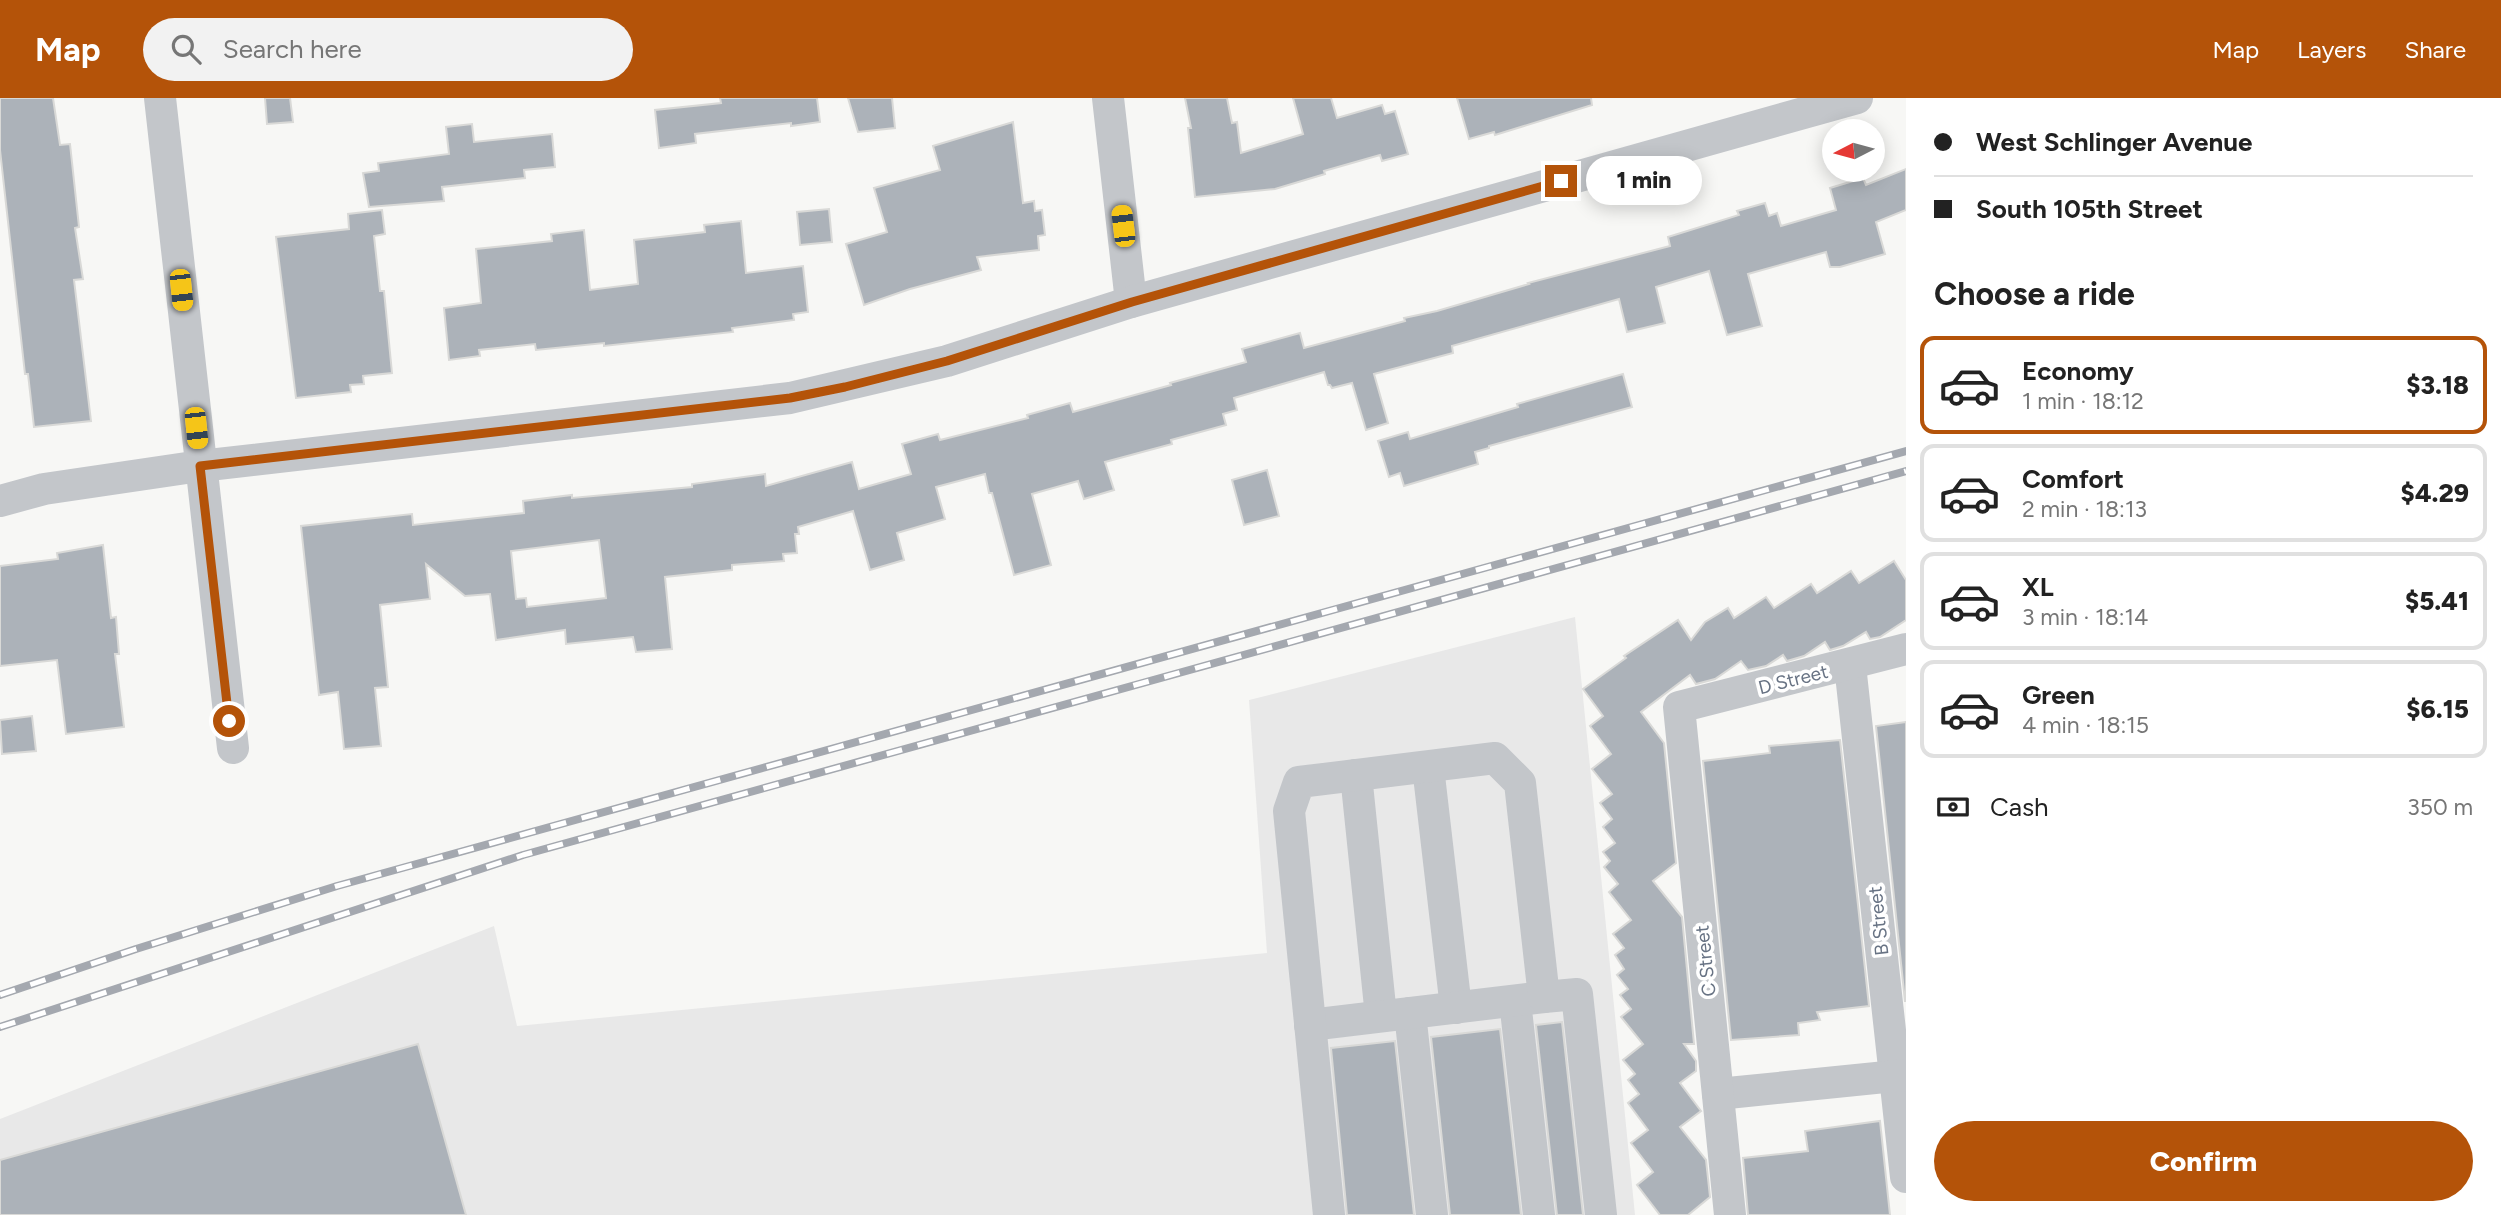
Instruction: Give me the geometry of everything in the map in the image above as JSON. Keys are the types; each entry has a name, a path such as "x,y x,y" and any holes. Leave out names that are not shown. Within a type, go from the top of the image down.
{"street":[{"path":"160,98 233,748"},
{"path":"1108,98 1132,302"},
{"path":"0,501 44,489 200,466 790,398 845,387 947,361 1132,302 1857,98"},
{"name":"D Street","path":"1679,707 1906,649"},
{"name":"B Street","path":"1850,665 1901,1076 1906,1177"},
{"name":"C Street","path":"1679,707 1730,1215"},
{"path":"1329,1215 1289,811 1299,782 1495,758 1520,783 1539,1215"},
{"path":"1429,767 1456,1008"},
{"path":"1356,775 1432,1215"},
{"path":"1310,1025 1577,994 1601,1215"},
{"path":"1718,1094 1901,1076"}],"shaded area":[{"path":"1575,617 1635,1215 0,1215 0,1119 494,926 517,1026 1267,953 1249,700"}],"building":[{"path":"0,98 53,98 60,145 70,144 79,227 75,228 83,279 74,280 91,421 34,427 28,374 25,374 0,150"},
{"path":"265,98 290,98 293,122 267,124"},
{"path":"720,98 817,98 820,122 695,134 696,143 659,148 655,110 721,103"},
{"path":"848,98 892,98 895,128 858,132"},
{"path":"1185,98 1227,98 1232,123 1237,122 1241,153 1303,134 1293,98 1331,98 1337,118 1382,105 1385,114 1395,111 1408,154 1382,161 1380,155 1275,189 1195,197 1188,128 1191,128"},
{"path":"1457,98 1591,98 1592,105 1495,135 1494,132 1469,139"},
{"path":"1013,122 1023,203 1034,201 1035,211 1042,210 1045,235 1038,236 1039,250 977,257 981,270 910,289 864,305 846,244 887,232 874,188 940,170 933,146"},
{"path":"472,124 474,142 552,134 555,167 524,170 525,178 442,187 444,201 369,207 363,173 379,171 378,163 449,154 446,127"},
{"path":"1906,169 1906,210 1876,222 1885,254 1840,267 1830,267 1826,252 1748,274 1762,326 1727,335 1709,271 1656,287 1665,323 1627,332 1619,299 1452,346 1453,353 1374,374 1388,423 1366,430 1352,383 1332,388 1328,385 1324,372 1234,398 1237,410 1223,414 1226,425 1171,440 1172,444 1105,462 1114,490 1084,499 1078,481 1032,494 1051,565 1014,575 985,474 936,487 945,519 897,533 904,560 870,570 853,511 798,527 799,534 795,534 797,553 783,554 784,561 732,565 732,570 665,577 672,649 636,652 633,637 566,644 565,630 496,640 490,594 465,596 426,564 430,599 380,605 388,687 375,688 381,746 344,749 338,692 319,695 301,526 412,514 413,525 524,513 523,501 692,487 692,484 765,474 766,486 852,462 859,489 911,474 902,444 938,434 940,440 1028,418 1027,415 1070,403 1073,412 1171,385 1170,383 1246,362 1242,349 1300,333 1304,348 1405,321 1404,318 1670,246 1668,237 1739,215 1737,211 1765,203 1769,216 1777,213 1781,226 1836,210 1830,188 1850,182 1865,182 1866,185 1885,182 1885,177","holes":["599,540 606,598 527,607 526,598 516,599 511,551"]},
{"path":"829,209 832,242 800,245 797,212"},
{"path":"382,210 385,234 374,236 380,291 384,291 392,373 363,376 364,384 350,385 351,392 296,398 276,237 349,229 348,214"},
{"path":"741,221 746,273 803,266 808,312 793,314 794,320 732,328 733,332 604,346 604,343 536,350 535,344 479,350 480,356 449,360 444,308 481,303 476,249 552,241 551,234 584,230 590,290 638,284 634,240 705,232 704,225"},
{"path":"1623,374 1632,407 1489,446 1475,452 1478,464 1404,486 1400,473 1389,477 1378,441 1408,432 1410,439 1518,407 1517,404"},
{"path":"1267,470 1279,516 1244,525 1232,480"},
{"path":"103,545 111,618 116,617 119,654 115,654 124,727 66,734 57,660 0,666 0,566 58,559 57,553"},
{"path":"1894,561 1906,580 1906,620 1880,637 1870,639 1866,632 1843,646 1830,650 1825,642 1804,656 1787,661 1783,655 1766,666 1748,670 1741,661 1715,679 1696,684 1690,675 1641,712 1664,743 1676,863 1653,881 1682,917 1694,1044 1684,1044 1696,1061 1696,1071 1680,1083 1701,1111 1680,1127 1706,1160 1710,1197 1688,1215 1660,1215 1637,1185 1653,1172 1631,1143 1648,1130 1628,1103 1639,1094 1628,1080 1635,1074 1623,1060 1643,1044 1621,1017 1631,1009 1620,995 1628,989 1617,975 1624,969 1615,955 1624,948 1613,934 1631,920 1609,892 1618,884 1604,867 1610,861 1603,852 1615,843 1603,827 1612,819 1600,803 1612,794 1592,769 1611,754 1590,726 1603,716 1583,689 1626,658 1624,656 1678,620 1691,640 1705,622 1728,608 1734,618 1766,597 1774,608 1811,584 1817,593 1851,571 1859,583"},
{"path":"32,716 36,751 2,754 0,720"},
{"path":"1906,722 1906,1001 1905,1001 1876,726"},
{"path":"1840,740 1869,1006 1817,1012 1820,1020 1798,1023 1799,1035 1731,1040 1703,761 1770,753 1769,746"},
{"path":"1562,1022 1583,1215 1557,1215 1536,1025"},
{"path":"1500,1029 1521,1215 1450,1215 1431,1037"},
{"path":"1395,1041 1414,1215 1347,1215 1331,1048"},
{"path":"418,1044 466,1215 0,1215 0,1160"},
{"path":"1880,1121 1890,1215 1748,1215 1743,1158 1808,1151 1805,1131"}],"railway":[{"path":"0,995 337,886 1906,451"},
{"path":"0,1027 523,855 1906,471"}],"route":[{"path":"229,721 200,466 790,398 845,387 947,361 1132,302 1561,181"}]}
